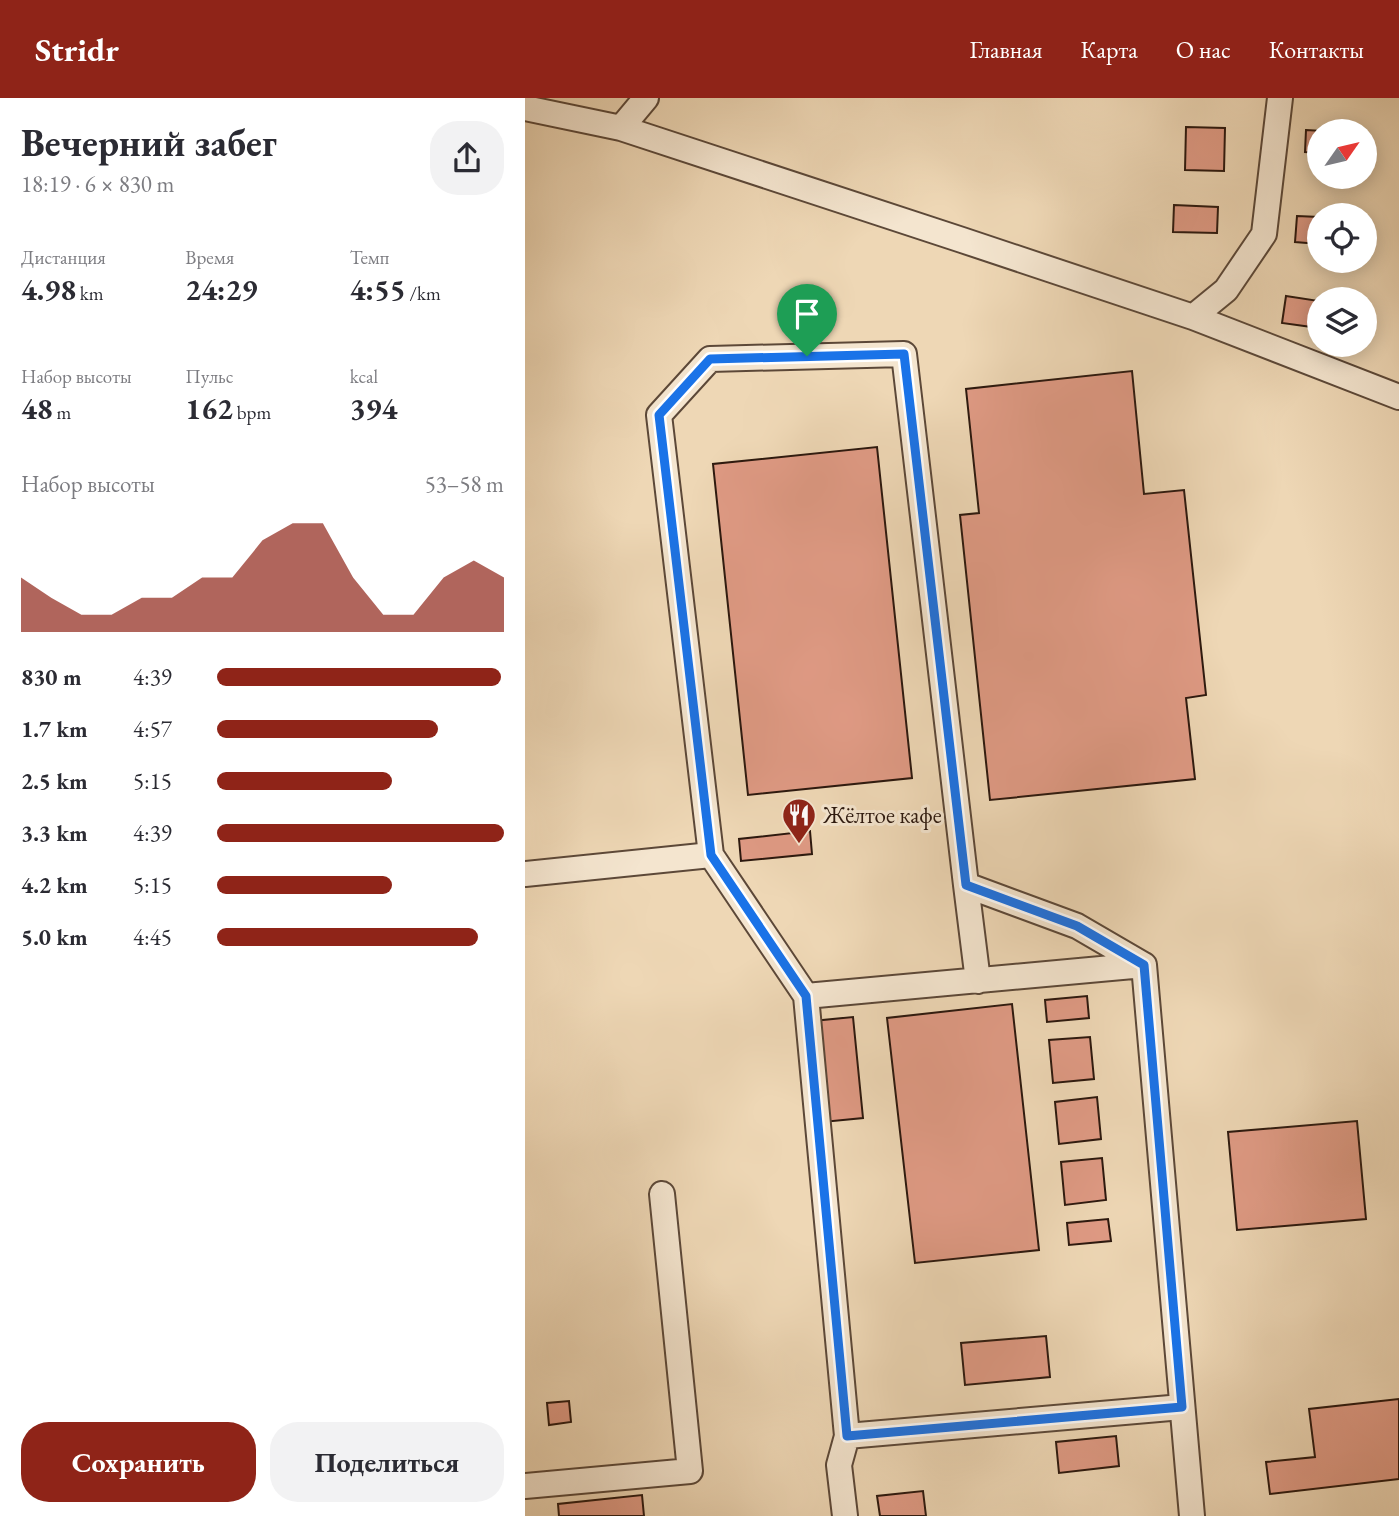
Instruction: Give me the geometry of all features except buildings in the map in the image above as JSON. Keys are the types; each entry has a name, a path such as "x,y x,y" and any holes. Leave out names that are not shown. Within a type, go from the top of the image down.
{"street":[{"path":"621,128 646,98"},
{"path":"1193,317 1226,290 1264,233 1280,98"},
{"path":"525,108 621,128 1193,317 1399,397"},
{"path":"845,1516 839,1465 847,1436 806,996 711,855 659,415 710,359 904,354 978,981"},
{"path":"525,874 711,855"},
{"path":"966,885 1077,926 1144,965"},
{"path":"806,996 1144,965"},
{"path":"1144,965 1192,1516"},
{"path":"525,1486 690,1471 662,1194"},
{"path":"847,1436 1182,1407"}],"place":[{"name":"Жёлтое кафе","path":"799,845"}],"route":[{"path":"904,354 966,885 1077,926 1144,965 1182,1407 847,1436 806,996 711,855 659,415 710,359 807,356 904,354"}]}
